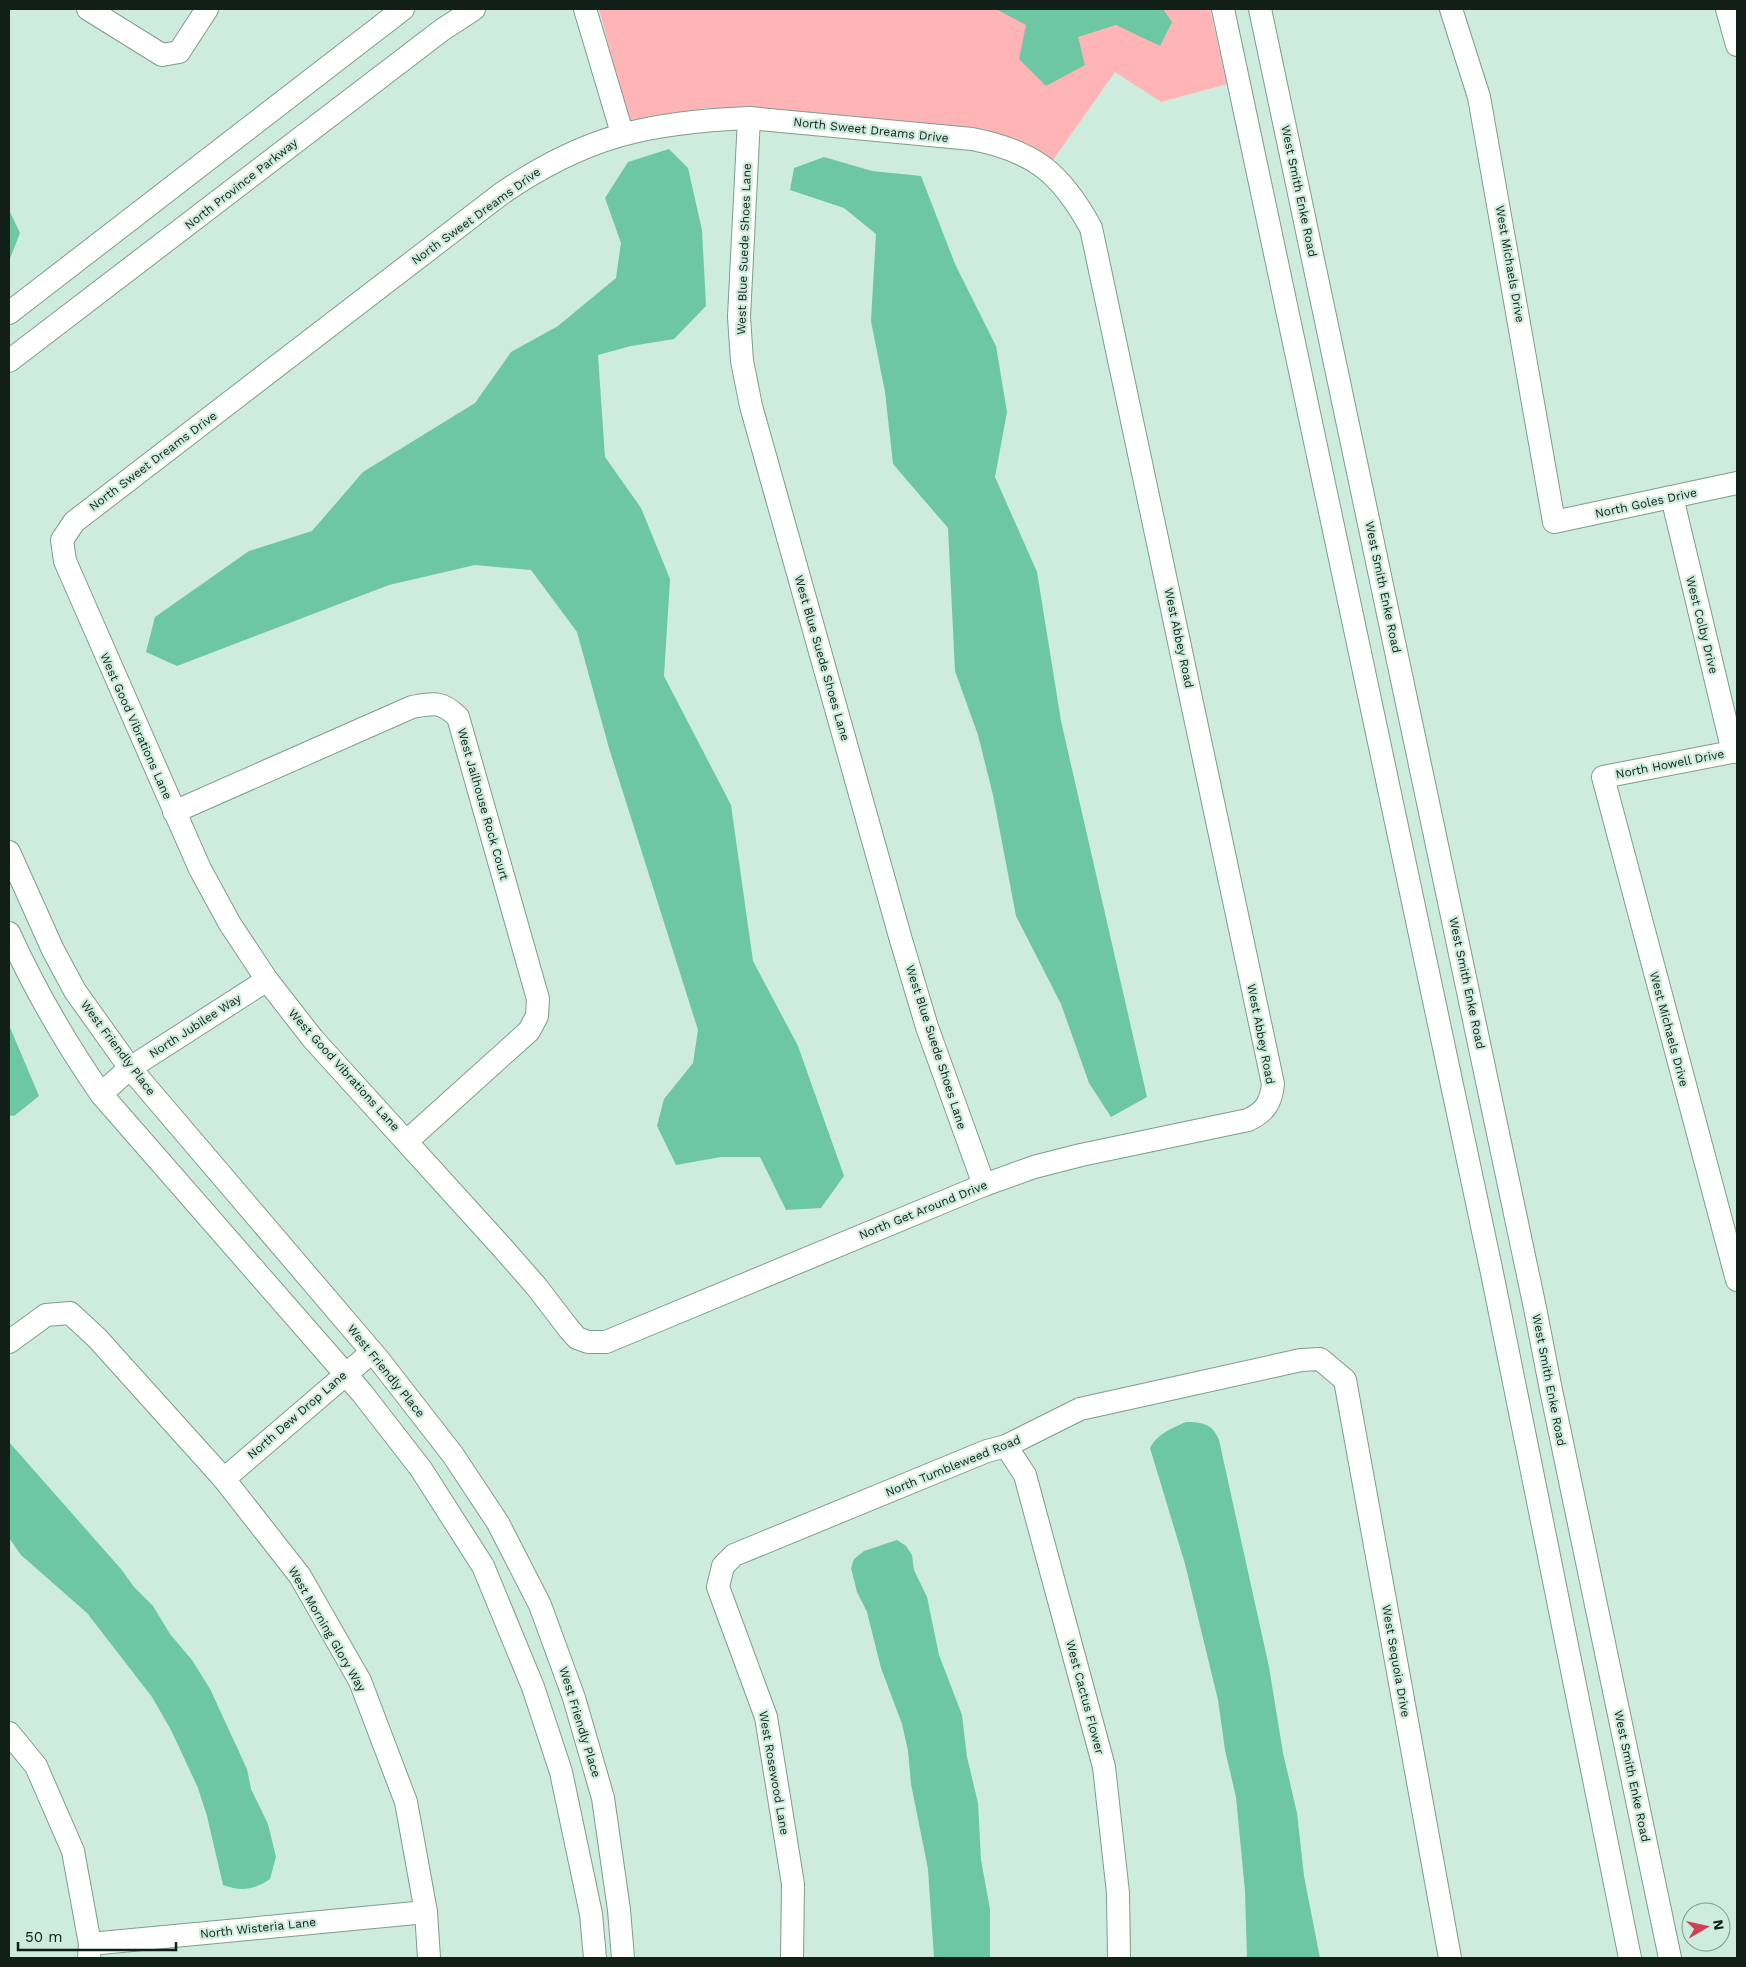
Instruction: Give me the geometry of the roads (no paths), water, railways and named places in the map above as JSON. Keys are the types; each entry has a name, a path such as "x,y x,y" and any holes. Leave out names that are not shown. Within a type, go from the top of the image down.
{"street":[{"path":"88,9 162,55 178,52 207,9"},
{"path":"9,313 403,9"},
{"path":"416,49 448,9"},
{"name":"North Province Parkway","path":"9,361 416,49 474,9"},
{"path":"585,9 622,133"},
{"path":"1224,9 1477,1200 1630,1958"},
{"name":"West Smith Enke Road","path":"1260,9 1533,1298 1552,1400 1670,1958"},
{"name":"West Michaels Drive","path":"1451,9 1479,97 1554,522"},
{"path":"1727,9 1737,45"},
{"name":"North Sweet Dreams Drive","path":"62,540 74,522 502,194 536,170 622,133 667,124 749,118 972,139 1003,145 1031,158 1057,178"},
{"name":"West Blue Suede Shoes Lane","path":"749,118 739,317 742,361 751,406 901,940 933,1044 984,1185"},
{"name":"West Abbey Road","path":"1057,178 1076,201 1091,228 1099,258 1273,1084 1268,1106"},
{"name":"North Goles Drive","path":"1554,522 1737,483"},
{"name":"West Colby Drive","path":"1672,498 1735,752"},
{"name":"West Good Vibrations Lane","path":"62,540 64,561 174,812 200,869 225,917 267,980 313,1039 536,1286 569,1329 578,1338 588,1342"},
{"name":"West Jailhouse Rock Court","path":"174,812 412,707 429,704 446,706 458,717 538,999 537,1016 529,1031 407,1141"},
{"name":"North Howell Drive","path":"1603,777 1735,752"},
{"name":"West Michaels Drive","path":"1603,777 1737,1280"},
{"name":"West Friendly Place","path":"9,852 75,991 130,1068 372,1352 453,1455 498,1523 540,1605 574,1698 603,1798 620,1910 623,1958"},
{"path":"9,933 46,1007 71,1050 101,1094 345,1373 421,1469 482,1566 533,1687 561,1772 592,1914 595,1958"},
{"name":"North Jubilee Way","path":"101,1094 130,1068 267,980"},
{"name":"North Get Around Drive","path":"588,1342 606,1342 984,1185 1034,1167 1081,1155 1248,1120 1268,1106"},
{"name":"West Morning Glory Way","path":"9,1342 46,1315 70,1312 97,1338 224,1478 300,1576 360,1681 406,1802 426,1912 429,1958"},
{"name":"North Dew Drop Lane","path":"224,1478 345,1373 372,1352"},
{"name":"North Tumbleweed Road","path":"723,1566 734,1555 1006,1446 1080,1409 1301,1360 1320,1359 1333,1370"},
{"name":"West Sequoia Drive","path":"1333,1370 1345,1380 1450,1958"},
{"name":"West Cactus Flower","path":"1006,1446 1025,1475 1104,1767 1118,1893 1118,1958"},
{"name":"West Rosewood Lane","path":"723,1566 718,1587 766,1717 793,1884 792,1958"},
{"path":"9,1733 36,1766 73,1851 89,1951"},
{"name":"North Wisteria Lane","path":"89,1951 426,1912"}]}
